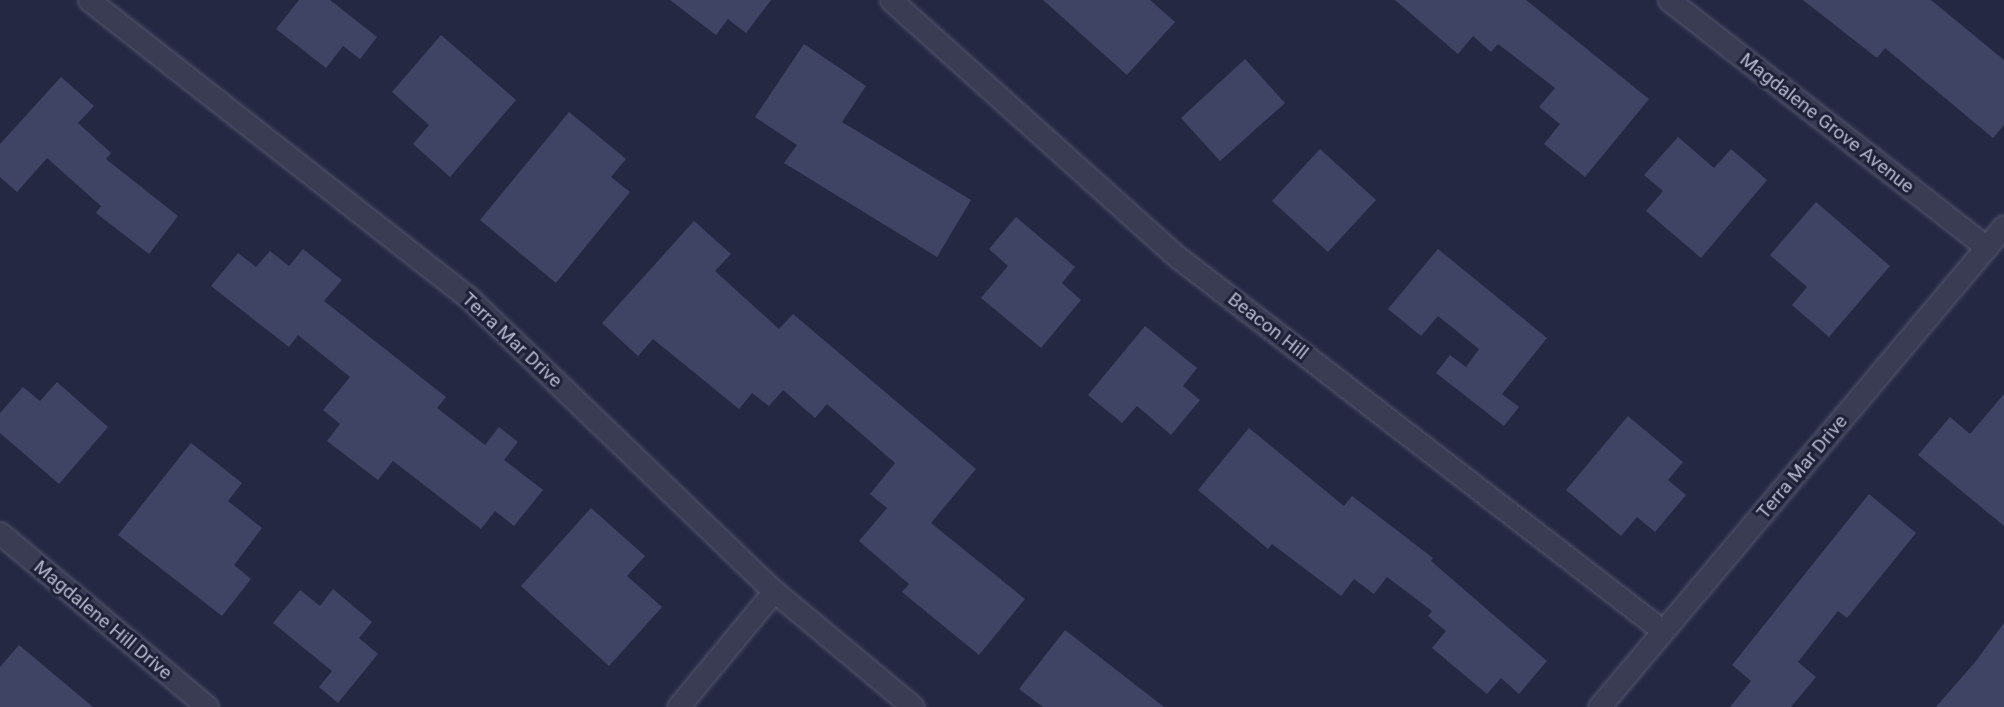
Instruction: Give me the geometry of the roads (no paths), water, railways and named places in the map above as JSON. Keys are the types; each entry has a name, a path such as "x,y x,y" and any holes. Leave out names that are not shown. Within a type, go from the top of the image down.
{"street":[{"name":"Terra Mar Drive","path":"89,0 467,296 774,592 913,707"},
{"name":"Beacon Hill","path":"891,0 1179,258 1663,632"},
{"name":"Magdalene Grove Avenue","path":"1669,0 1986,247"},
{"name":"Terra Mar Drive","path":"1600,707 2004,226"},
{"name":"Magdalene Hill Drive","path":"0,533 207,707"},
{"path":"678,707 774,592"}]}
